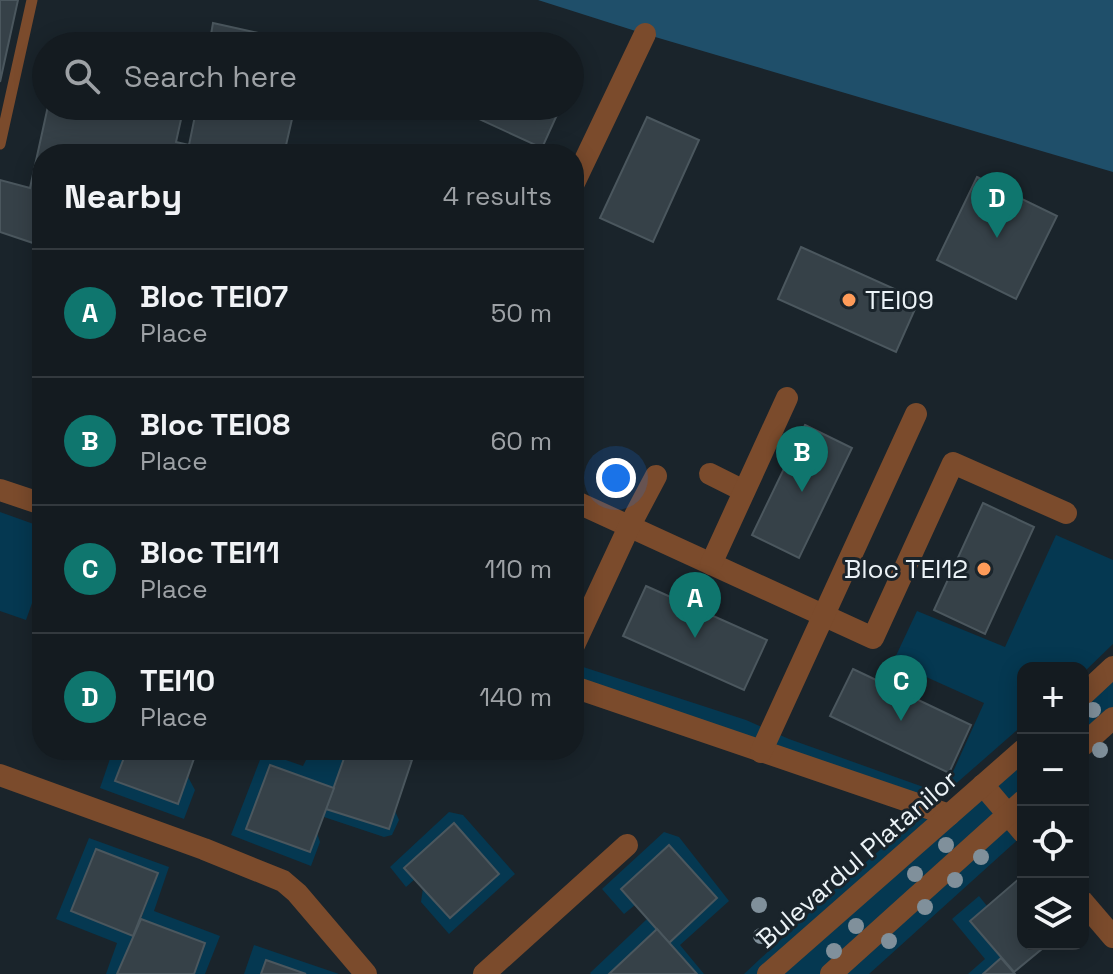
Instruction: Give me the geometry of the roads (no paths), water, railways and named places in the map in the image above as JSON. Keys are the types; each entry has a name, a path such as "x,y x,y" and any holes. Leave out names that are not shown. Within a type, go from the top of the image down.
{"street":[{"path":"584,162 645,34"},
{"path":"711,564 787,398"},
{"path":"761,752 916,414"},
{"path":"584,506 873,638 953,463 1066,513"},
{"path":"710,474 744,491"},
{"path":"584,624 656,476"},
{"path":"0,490 32,501"},
{"path":"1089,689 1113,667"},
{"path":"584,690 949,815"},
{"path":"1089,740 1113,718"},
{"name":"Bulevardul Platanilor","path":"768,974 1017,755"},
{"path":"0,775 283,881 297,893 366,974"},
{"name":"Bulevardul Platanilor","path":"983,785 1017,815"},
{"name":"Bulevardul Platanilor","path":"831,974 1017,817"},
{"path":"484,974 627,845"},
{"path":"1089,909 1113,937"}],"lane":[{"path":"0,144 32,0"}],"place":[{"name":"TEI10","path":"997,238"},
{"name":"TEI09","path":"849,300"},
{"name":"Bloc TEI08","path":"802,492"},
{"name":"Bloc TEI12","path":"984,569"},
{"name":"Bloc TEI07","path":"695,638"},
{"name":"Bloc TEI11","path":"901,721"}]}
